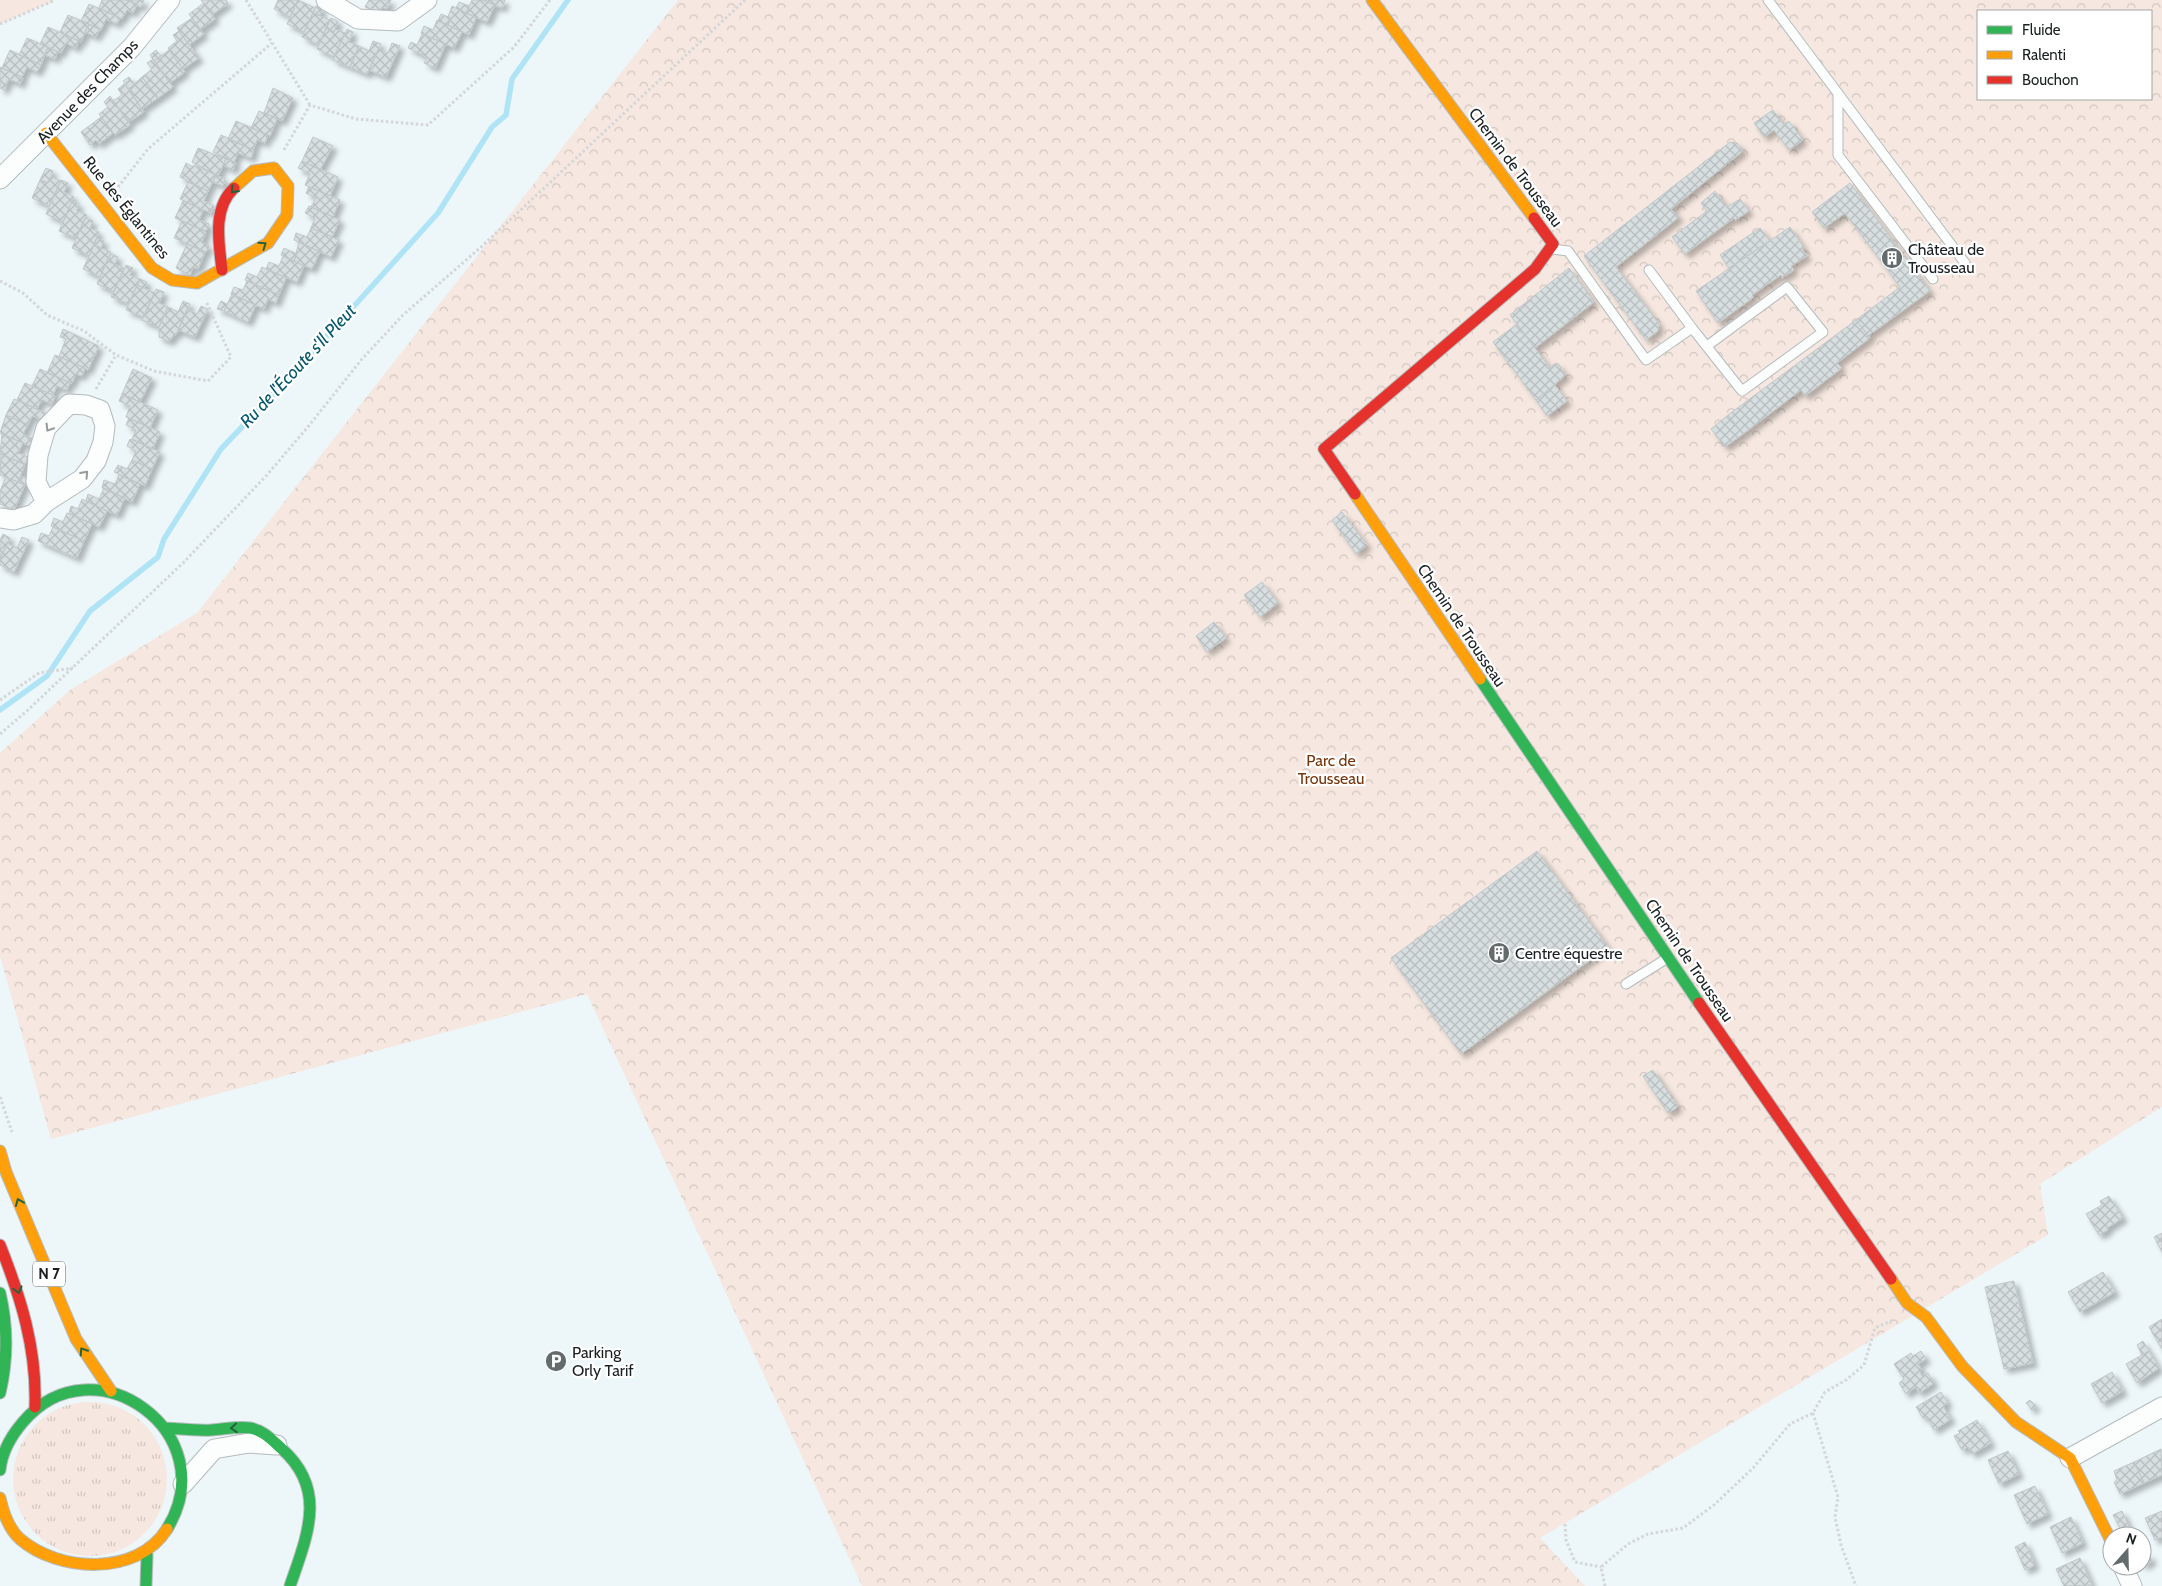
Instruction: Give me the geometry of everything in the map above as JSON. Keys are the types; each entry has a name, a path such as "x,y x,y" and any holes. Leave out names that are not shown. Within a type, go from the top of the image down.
{"street":[{"name":"Avenue des Champs","path":"0,179 132,47 170,0"},
{"path":"326,0 358,19 398,21 419,2"},
{"name":"Chemin de Trousseau","path":"1372,0 1553,244 1535,269 1324,449 1668,958 1907,1303 1926,1317 1962,1366 2016,1422 2070,1458"},
{"name":"Rue des Églantines","path":"46,133 152,268 172,280 197,283"},
{"path":"197,283 222,270 268,243 287,215 288,186 274,168 253,171 229,193 217,224 222,270"},
{"path":"0,518 14,520 34,514 46,502 82,479 96,461 103,442 105,426 100,410 86,405 69,404 46,428 38,454 36,482 46,502"},
{"name":"N 7","path":"0,1151 6,1172 76,1339 111,1391"},
{"name":"N 7","path":"0,1245 15,1282 34,1344 37,1378 35,1407"},
{"path":"0,1293 7,1340 4,1378 0,1393"},
{"path":"0,1470 7,1444 18,1424 35,1407 58,1394 84,1389 111,1391 132,1399 150,1412 166,1428 179,1455 182,1484 180,1504 172,1524 161,1541 147,1555 130,1565 112,1571 93,1574 73,1574 36,1556 9,1525 1,1506 0,1498"},
{"path":"2104,1526 2070,1458 2162,1407"},
{"path":"166,1428 207,1430 244,1427 259,1430 298,1463 308,1481 310,1500 309,1529 290,1586"},
{"path":"182,1484 214,1448 249,1443 276,1445"},
{"path":"9,1542 23,1542"},
{"path":"146,1586 147,1555"}],"lane":[{"path":"1768,0 1965,263"},
{"path":"1838,93 1838,155 1933,279"},
{"path":"1549,249 1568,251 1646,360 1692,328"},
{"path":"1649,270 1742,391 1823,332 1787,287 1708,346"},
{"path":"1626,984 1668,958"}],"path":[{"path":"0,24 54,0"},
{"path":"246,0 310,105 356,119 428,125 514,47 550,0"},
{"path":"1,735 184,562 266,476 362,359 404,315 480,248 745,0"},
{"path":"104,205 148,149 272,43"},
{"path":"274,168 310,105"},
{"path":"0,281 23,293 47,315 84,331 116,355 154,371 208,381 231,357 197,283"},
{"path":"86,405 116,355"},
{"path":"0,700 39,672 73,668"},
{"path":"0,1097 14,1141"},
{"path":"1601,1567 1628,1544 1648,1534 1683,1528 1714,1506 1753,1468 1790,1424 1813,1413 1825,1392 1846,1380 1864,1365 1875,1328 1891,1320 1926,1317"},
{"path":"1813,1413 1838,1496 1835,1518 1841,1544 1856,1586"},
{"path":"1565,1524 1566,1540 1575,1562 1601,1567"},
{"path":"1601,1567 1605,1586"}],"green space":[{"path":"0,0 55,0 0,24"},
{"name":"Parc de Trousseau","path":"678,0 2162,0 2162,1107 2040,1184 2048,1235 1540,1538 1585,1586 862,1586 587,994 51,1139 0,956 0,753 70,690 197,613"},
{"path":"90,1402 105,1403 119,1408 133,1415 144,1425 154,1436 161,1450 166,1464 166,1494 161,1508 154,1522 144,1533 133,1543 119,1550 105,1555 90,1556 75,1555 61,1550 47,1543 36,1533 26,1522 19,1508 14,1494 13,1479 14,1464 19,1450 26,1436 36,1425 47,1415 61,1408 75,1403"}],"building":[{"path":"102,0 127,0 137,4 133,13 127,10 122,19 99,8"},
{"path":"127,0 144,0 141,7"},
{"path":"201,0 226,0 228,3 212,15"},
{"path":"278,0 298,0 290,17 274,9"},
{"path":"298,0 315,8 304,32 287,24"},
{"path":"369,0 391,0 387,9 382,7 379,13 365,7"},
{"path":"472,0 483,0 495,5 487,22 466,13"},
{"path":"483,0 505,0 502,8"},
{"path":"459,2 469,6 466,13 456,8"},
{"path":"204,3 215,19 200,30 189,14"},
{"path":"89,4 120,18 117,24 106,19 101,30 81,21"},
{"path":"316,6 323,8 319,16 313,13"},
{"path":"452,6 476,18 469,35 448,25 451,18 448,17"},
{"path":"313,13 330,20 319,45 302,37"},
{"path":"441,14 451,18 448,25 438,21"},
{"path":"68,15 89,24 81,42 60,32"},
{"path":"192,18 204,34 189,45 177,28"},
{"path":"331,18 338,21 334,32 326,28"},
{"path":"437,20 462,32 454,48 421,33 424,26 433,30"},
{"path":"89,24 100,29 96,37 85,32"},
{"path":"48,27 79,41 76,48 66,43 61,53 40,44"},
{"path":"326,28 334,32 335,29 345,33 334,57 317,49"},
{"path":"347,29 353,32 349,42 359,46 350,67 333,60"},
{"path":"179,31 199,58 183,69 168,48 177,41 173,35"},
{"path":"422,34 446,44 435,68 424,63 427,57 408,48 411,42 417,45"},
{"path":"27,38 48,47 41,65 19,55"},
{"path":"373,41 381,44 376,54 369,51"},
{"path":"392,43 400,46 386,77 369,70 379,49 388,53"},
{"path":"359,46 376,54 367,74 350,67"},
{"path":"48,47 58,52 55,59 45,55"},
{"path":"10,50 41,65 37,72 27,67 22,77 2,68"},
{"path":"156,50 161,56 154,61 150,55"},
{"path":"169,50 185,72 170,83 154,61"},
{"path":"153,59 173,87 158,98 142,77 152,69 147,63"},
{"path":"0,67 23,78 20,84 9,79 4,90 0,88"},
{"path":"129,77 135,85 129,89 123,81"},
{"path":"142,77 158,98 142,109 129,89"},
{"path":"124,84 144,112 129,122 113,101 122,95 118,89"},
{"path":"273,88 293,98 282,121 264,113"},
{"path":"110,96 130,125 115,135 99,114 108,107 104,102"},
{"path":"1773,110 1784,125 1789,121 1803,140 1789,150 1774,130 1764,137 1754,123"},
{"path":"259,111 277,119 270,136 251,128"},
{"path":"101,117 113,133 99,144 96,140 90,145 81,132"},
{"path":"236,121 268,135 265,143 257,140 253,150 228,139"},
{"path":"221,135 254,150 251,158 238,153 234,162 213,152"},
{"path":"313,137 333,146 320,170 302,161"},
{"path":"1730,142 1737,143 1743,151 1671,209 1679,217 1616,267 1659,324 1658,331 1646,340 1584,256"},
{"path":"198,148 226,159 218,176 192,162"},
{"path":"226,159 236,163 233,170 223,165"},
{"path":"302,161 338,177 330,196 305,185 310,174 298,168"},
{"path":"186,163 216,175 208,191 180,177"},
{"path":"46,168 53,171 48,183 40,180"},
{"path":"216,175 225,179 223,186 213,182"},
{"path":"51,177 61,181 49,206 32,198 40,180 48,183"},
{"path":"61,180 68,183 64,192 74,197 63,222 46,214"},
{"path":"188,182 208,191 204,201 214,206 211,213 180,199"},
{"name":"Château de Trousseau","path":"1850,183 1930,291 1869,335 1870,338 1856,320 1900,287 1845,213 1824,228 1812,212"},
{"path":"309,187 340,200 333,217 311,207 316,198 306,193"},
{"path":"1715,191 1727,207 1740,199 1749,211 1735,220 1734,218 1685,254 1672,237 1707,211 1701,203"},
{"path":"72,201 79,204 77,211 87,215 76,238 59,231"},
{"path":"183,201 203,210 199,220 209,224 206,231 175,218"},
{"path":"309,206 340,220 332,237 311,228 315,218 305,213"},
{"path":"85,218 93,221 90,228 99,232 89,256 72,248"},
{"path":"182,221 206,232 202,242 209,246 206,252 174,238"},
{"path":"1790,227 1807,256 1791,266 1794,270 1782,278 1781,275 1752,295 1754,297 1718,323 1696,291"},
{"path":"311,228 339,240 331,257 294,240 296,233 307,237"},
{"path":"1760,228 1770,241 1729,268 1720,255"},
{"path":"97,238 104,241 101,248 94,245"},
{"path":"299,242 320,252 312,269 294,261"},
{"path":"187,244 205,252 198,269 193,267 190,275 176,268"},
{"path":"94,245 111,252 100,277 83,269"},
{"path":"284,248 297,254 294,261 281,255"},
{"path":"111,254 118,257 115,264 107,261"},
{"path":"283,256 304,266 297,282 266,269 269,262 279,266"},
{"path":"107,261 124,268 114,292 97,284"},
{"path":"126,265 133,268 130,275 140,279 129,304 111,297"},
{"path":"262,267 286,278 279,295 245,280 248,273 257,277"},
{"path":"1569,268 1594,302 1535,348 1510,315"},
{"path":"140,279 147,282 145,288 137,285"},
{"path":"247,281 279,295 276,303 268,299 264,309 231,294 234,287 243,290"},
{"path":"137,285 155,293 144,317 126,310"},
{"path":"156,289 164,292 159,303 168,307 159,327 142,320"},
{"path":"232,294 256,305 248,322 224,311"},
{"path":"183,301 190,304 176,335 174,334 171,340 168,341 159,337 159,327 168,307 178,312"},
{"path":"221,301 227,304 224,311 217,309"},
{"path":"201,306 208,309 195,337 178,330 187,309 197,314"},
{"path":"1856,320 1870,338 1837,363 1842,368 1805,396 1801,390 1743,434 1728,415"},
{"path":"1517,324 1550,368 1557,363 1566,375 1536,400 1493,342"},
{"path":"63,329 99,346 88,370 59,356 66,339 60,337"},
{"path":"55,355 85,368 82,376 76,374 72,383 47,373"},
{"path":"40,369 70,383 67,390 57,386 53,395 32,386"},
{"path":"133,369 152,378 140,402 122,394"},
{"path":"25,383 55,396 52,404 42,400 37,409 17,400"},
{"path":"1555,385 1567,401 1547,416 1536,400"},
{"path":"122,394 158,410 150,428 126,417 130,406 119,401"},
{"path":"14,399 45,413 42,420 32,416 28,425 6,415"},
{"path":"6,415 28,425 23,434 34,439 30,446 0,433"},
{"path":"1728,415 1743,434 1725,447 1711,429"},
{"path":"129,418 160,432 153,449 132,439 136,430 126,425"},
{"path":"2,434 23,443 18,453 28,457 25,464 0,454"},
{"path":"130,439 160,452 152,469 132,460 136,451 127,446"},
{"path":"1,454 25,465 18,482 0,475"},
{"path":"132,460 152,469 145,486 114,472 118,465 127,469"},
{"path":"119,475 140,484 132,502 102,488 104,480 115,484"},
{"path":"21,476 28,479 25,485 18,482"},
{"path":"6,477 25,485 14,510 0,504 0,491"},
{"path":"104,488 125,498 117,515 96,506"},
{"path":"88,494 99,499 96,506 86,501"},
{"path":"82,499 107,511 99,527 69,513 71,506 78,509"},
{"path":"1342,512 1367,545 1356,554 1332,520"},
{"path":"67,513 92,524 84,541 51,526 54,518 63,522"},
{"path":"53,527 84,541 77,558 38,541 41,533 49,536"},
{"path":"3,534 10,538 0,559 0,540"},
{"path":"22,537 29,540 14,572 0,565 0,559 7,543 17,548"},
{"path":"1262,582 1278,603 1260,617 1244,595"},
{"path":"1214,622 1226,638 1207,652 1196,636"},
{"name":"Centre équestre","path":"1537,851 1608,947 1461,1054 1391,958"},
{"path":"1653,1070 1678,1107 1668,1113 1643,1076"},
{"path":"2109,1196 2123,1218 2099,1235 2086,1214 2102,1205 2100,1201"},
{"path":"2162,1233 2162,1252 2154,1237"},
{"path":"2103,1272 2115,1292 2080,1312 2068,1292"},
{"path":"2014,1281 2033,1363 2004,1369 1985,1287"},
{"path":"2162,1319 2162,1349 2149,1327"},
{"path":"2143,1341 2149,1351 2142,1355 2137,1345"},
{"path":"1921,1351 1926,1359 1918,1364 1922,1370 1920,1372 1922,1376 1928,1373 1934,1383 1919,1393 1916,1387 1906,1394 1899,1383 1904,1379 1894,1364 1911,1353 1913,1356"},
{"path":"2149,1351 2159,1368 2137,1383 2126,1364"},
{"path":"2112,1372 2123,1391 2102,1403 2091,1384"},
{"path":"1941,1392 1948,1403 1943,1406 1951,1419 1934,1430 1926,1416 1923,1418 1916,1407"},
{"path":"2030,1400 2036,1406 2032,1410 2026,1403"},
{"path":"1977,1420 1991,1443 1972,1454 1968,1447 1962,1450 1954,1436 1960,1433 1958,1431"},
{"path":"2161,1449 2162,1475 2144,1483 2134,1462"},
{"path":"2008,1451 2019,1474 1999,1484 1988,1460"},
{"path":"2134,1462 2144,1483 2120,1494 2114,1482 2117,1480 2114,1471"},
{"path":"2035,1486 2048,1514 2027,1524 2014,1495"},
{"path":"2122,1511 2129,1526 2119,1526 2113,1515"},
{"path":"2162,1511 2162,1537 2155,1540 2152,1533 2152,1526 2149,1526 2145,1518"},
{"path":"2071,1517 2083,1543 2062,1553 2050,1527"},
{"path":"2025,1542 2035,1565 2025,1570 2015,1547"},
{"path":"2080,1558 2092,1585 2064,1586 2056,1569"}],"waterway":[{"name":"Ru de l'Écoute s'Il Pleut","path":"0,710 47,676 90,611 158,557 164,539 221,449 300,366 438,213 492,127 506,115 512,79 568,0"}],"traffic: fast":[{"path":"1480,679 1699,1003"},
{"path":"0,1293 6,1343 0,1393"},
{"path":"0,1470 5,1450 23,1422 52,1399 84,1390 115,1394 144,1408 166,1431 179,1460 181,1494 167,1529"},
{"path":"166,1428 212,1430 241,1427 255,1429 271,1439 296,1465 305,1481 309,1497 310,1514 307,1531 290,1586"},
{"path":"146,1586 147,1555"}],"traffic: slow":[{"path":"1372,0 1534,218"},
{"path":"46,133 152,268 172,280 197,283 268,243 287,215 288,186 274,168 253,171 234,188"},
{"path":"1355,494 1480,679"},
{"path":"0,1151 6,1172 76,1339 111,1391"},
{"path":"1891,1279 1907,1303 1926,1317 1962,1366 2016,1422 2070,1458 2104,1526"},
{"path":"0,1498 7,1520 20,1539 36,1550 55,1558 75,1563 117,1562 137,1555 154,1545 167,1529"}],"traffic: jam":[{"path":"222,270 219,238 220,216 222,206 234,188"},
{"path":"1355,494 1324,449 1535,269 1553,244 1534,218"},
{"path":"1699,1003 1891,1279"},
{"path":"0,1245 15,1285 26,1324 33,1365 35,1407"}],"place":[{"name":"Château de Trousseau","path":"1892,258"},
{"name":"Centre équestre","path":"1499,953"},
{"name":"Parking Orly Tarif","path":"556,1361"}]}
